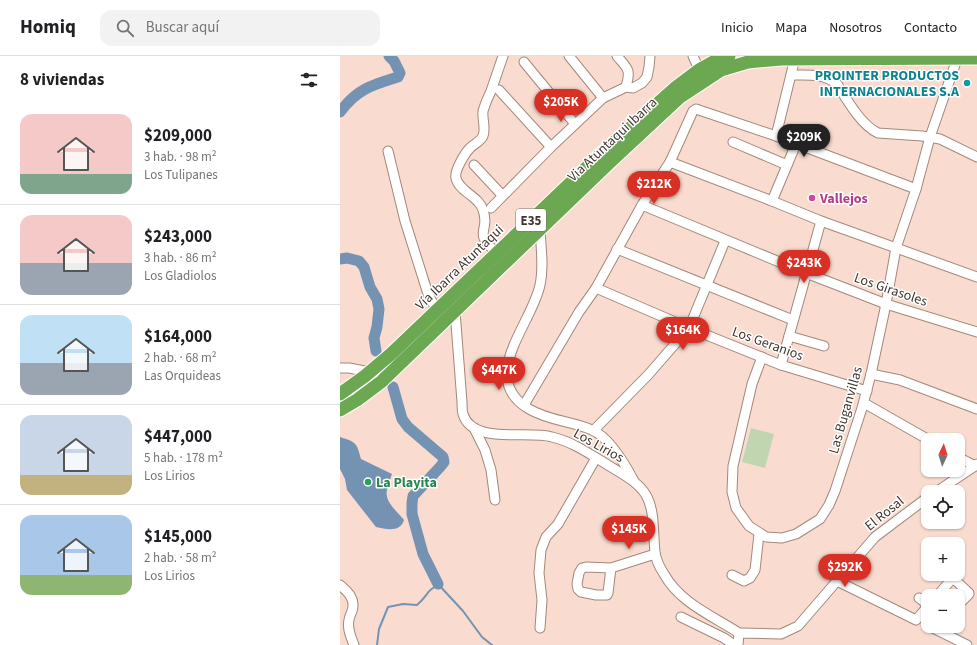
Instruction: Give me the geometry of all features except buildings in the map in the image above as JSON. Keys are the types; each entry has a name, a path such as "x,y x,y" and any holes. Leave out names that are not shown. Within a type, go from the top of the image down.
{"highway":[{"name":"Vía Ibarra Atuntaqui","path":"340,394 370,372 603,152 675,88 702,75 715,61 729,56"},
{"name":"Via Atuntaqui Ibarra","path":"340,410 357,400 380,382 702,75 748,62 795,58 977,58"}],"street":[{"path":"497,253 485,242 482,237 485,219 483,208 475,198 458,184 456,175 462,160 469,149 483,136 483,112 503,56"},
{"path":"569,56 603,98"},
{"path":"617,56 628,69 630,75 626,87"},
{"path":"490,208 603,98 626,87 633,88 638,86 647,77 650,56"},
{"path":"693,56 702,75"},
{"path":"776,136 795,58"},
{"name":"Las Buganvillas","path":"759,534 766,537 782,538 796,534 820,518 829,505 864,403 886,304 896,248 916,189 930,137 957,59"},
{"path":"524,62 575,124"},
{"path":"791,75 816,75 832,81 836,84 862,120 872,130 884,134 930,137 977,157"},
{"path":"498,90 551,147"},
{"path":"524,405 579,312 596,288 642,205 670,162 693,112 696,109 776,136 916,189"},
{"path":"733,142 787,165"},
{"path":"772,200 796,144"},
{"path":"388,151 405,221 428,294 436,311"},
{"path":"670,162 772,200 820,221 977,277"},
{"path":"474,165 502,195"},
{"name":"Los Girasoles","path":"642,205 725,241 886,304 977,332"},
{"path":"781,365 820,221"},
{"path":"540,230 542,259 540,285 530,312 511,350 507,366 508,387 517,400 547,417 594,430 602,436 621,458 635,483"},
{"path":"594,430 648,375 689,328 725,241"},
{"path":"617,249 793,320"},
{"name":"Los Geranios","path":"596,288 781,365 866,391"},
{"path":"455,311 464,415 474,428 485,450 491,470 495,500"},
{"path":"789,336 824,346"},
{"path":"732,575 744,581 750,578 755,570 759,534 749,526 736,508 732,492 733,466 752,384 762,357"},
{"path":"340,368 370,372"},
{"path":"871,374 900,380 977,410"},
{"path":"864,403 921,435"},
{"name":"Los Lirios","path":"474,428 483,432 506,435 532,434 553,437 583,450 635,483 646,496 651,508 655,554 663,574 671,585 686,600 704,613 739,633"},
{"path":"540,628 542,600 539,573 541,550 546,537 558,524 596,458"},
{"path":"946,485 976,465 965,460"},
{"name":"El Rosal","path":"739,633 781,634 798,626 875,536 921,502"},
{"path":"611,568 655,554"},
{"path":"943,589 951,580 955,580 969,592 965,598"},
{"path":"837,581 921,622"},
{"path":"340,584 349,592 353,601 352,611 348,619 348,627 354,645"},
{"path":"916,620 921,614"},
{"path":"681,617 724,638 734,645"},
{"path":"738,645 739,633"},
{"path":"942,633 967,645"}],"green space":[{"path":"751,428 774,434 765,468 742,462"}],"water":[{"name":"La Playita","path":"340,437 353,442 357,446 361,459 392,474 387,488 387,494 389,503 404,520 399,527 384,529 376,527 347,490 345,479 340,469"}],"waterway":[{"path":"340,112 346,104 359,93 380,83 398,77 400,73 394,61 389,56"},
{"path":"340,259 347,258 359,261 364,267 370,287 377,299 379,309 374,338 376,351"},
{"path":"393,387 402,419 408,427 443,457 444,462 413,496 412,503 412,514 423,554 438,584"},
{"path":"377,645 379,629 388,607 403,604 417,605 423,600 429,591 438,584 463,611 482,637 492,645"}],"place":[{"name":"PROINTER PRODUCTOS INTERNACIONALES S.A","path":"967,83"},
{"name":"Vallejos","path":"812,198"},
{"name":"La Playita","path":"368,482"}]}
